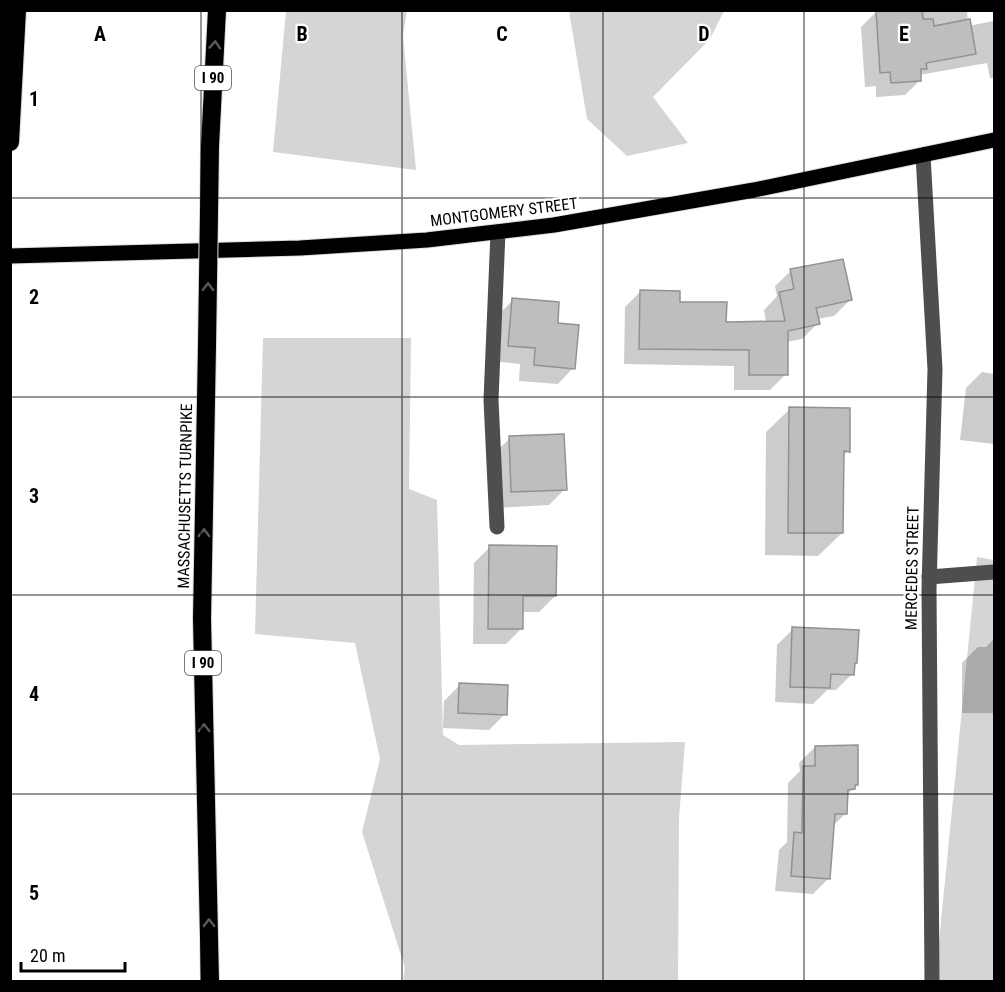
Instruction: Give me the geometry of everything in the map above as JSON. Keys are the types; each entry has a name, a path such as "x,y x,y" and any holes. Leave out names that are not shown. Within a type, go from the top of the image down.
{"highway":[{"path":"10,142 17,10"},
{"name":"MASSACHUSETTS TURNPIKE","path":"210,981 202,619 210,146 217,10"}],"main road":[{"name":"MONTGOMERY STREET","path":"10,256 300,248 427,240 498,232 554,225 754,190 994,140"}],"street":[{"name":"MERCEDES STREET","path":"923,155 935,369 929,577 932,981"},
{"path":"496,527 491,400 498,232"},
{"path":"929,577 994,572"}],"shaded area":[{"path":"286,11 407,11 403,36 416,170 273,152"},
{"path":"569,11 724,11 710,39 653,97 688,143 627,156 587,119"},
{"path":"263,338 411,338 409,489 437,500 443,735 459,745 685,742 679,818 678,981 403,981 405,968 362,832 380,759 355,643 255,634"},
{"path":"977,557 994,560 994,981 935,982"}],"building":[{"path":"876,10 922,10 923,19 933,19 934,26 970,19 976,54 926,63 927,69 921,69 921,81 891,83 890,72 880,73"},
{"path":"843,259 852,300 816,308 820,324 788,331 788,375 749,375 749,350 639,349 640,290 680,291 680,302 727,302 726,322 785,321 779,292 794,289 790,269"},
{"path":"512,298 559,302 558,323 579,325 575,369 534,365 535,348 508,346"},
{"path":"789,407 850,408 850,452 844,451 843,533 788,533"},
{"path":"564,434 567,490 511,492 509,436"},
{"path":"489,545 557,546 556,596 523,596 523,629 488,629"},
{"path":"792,627 859,630 854,675 831,674 830,688 790,687"},
{"path":"459,683 508,685 507,715 458,713"},
{"path":"858,745 858,785 855,785 855,789 848,790 847,814 835,814 830,879 791,876 794,832 802,833 803,766 815,766 815,746"}]}
